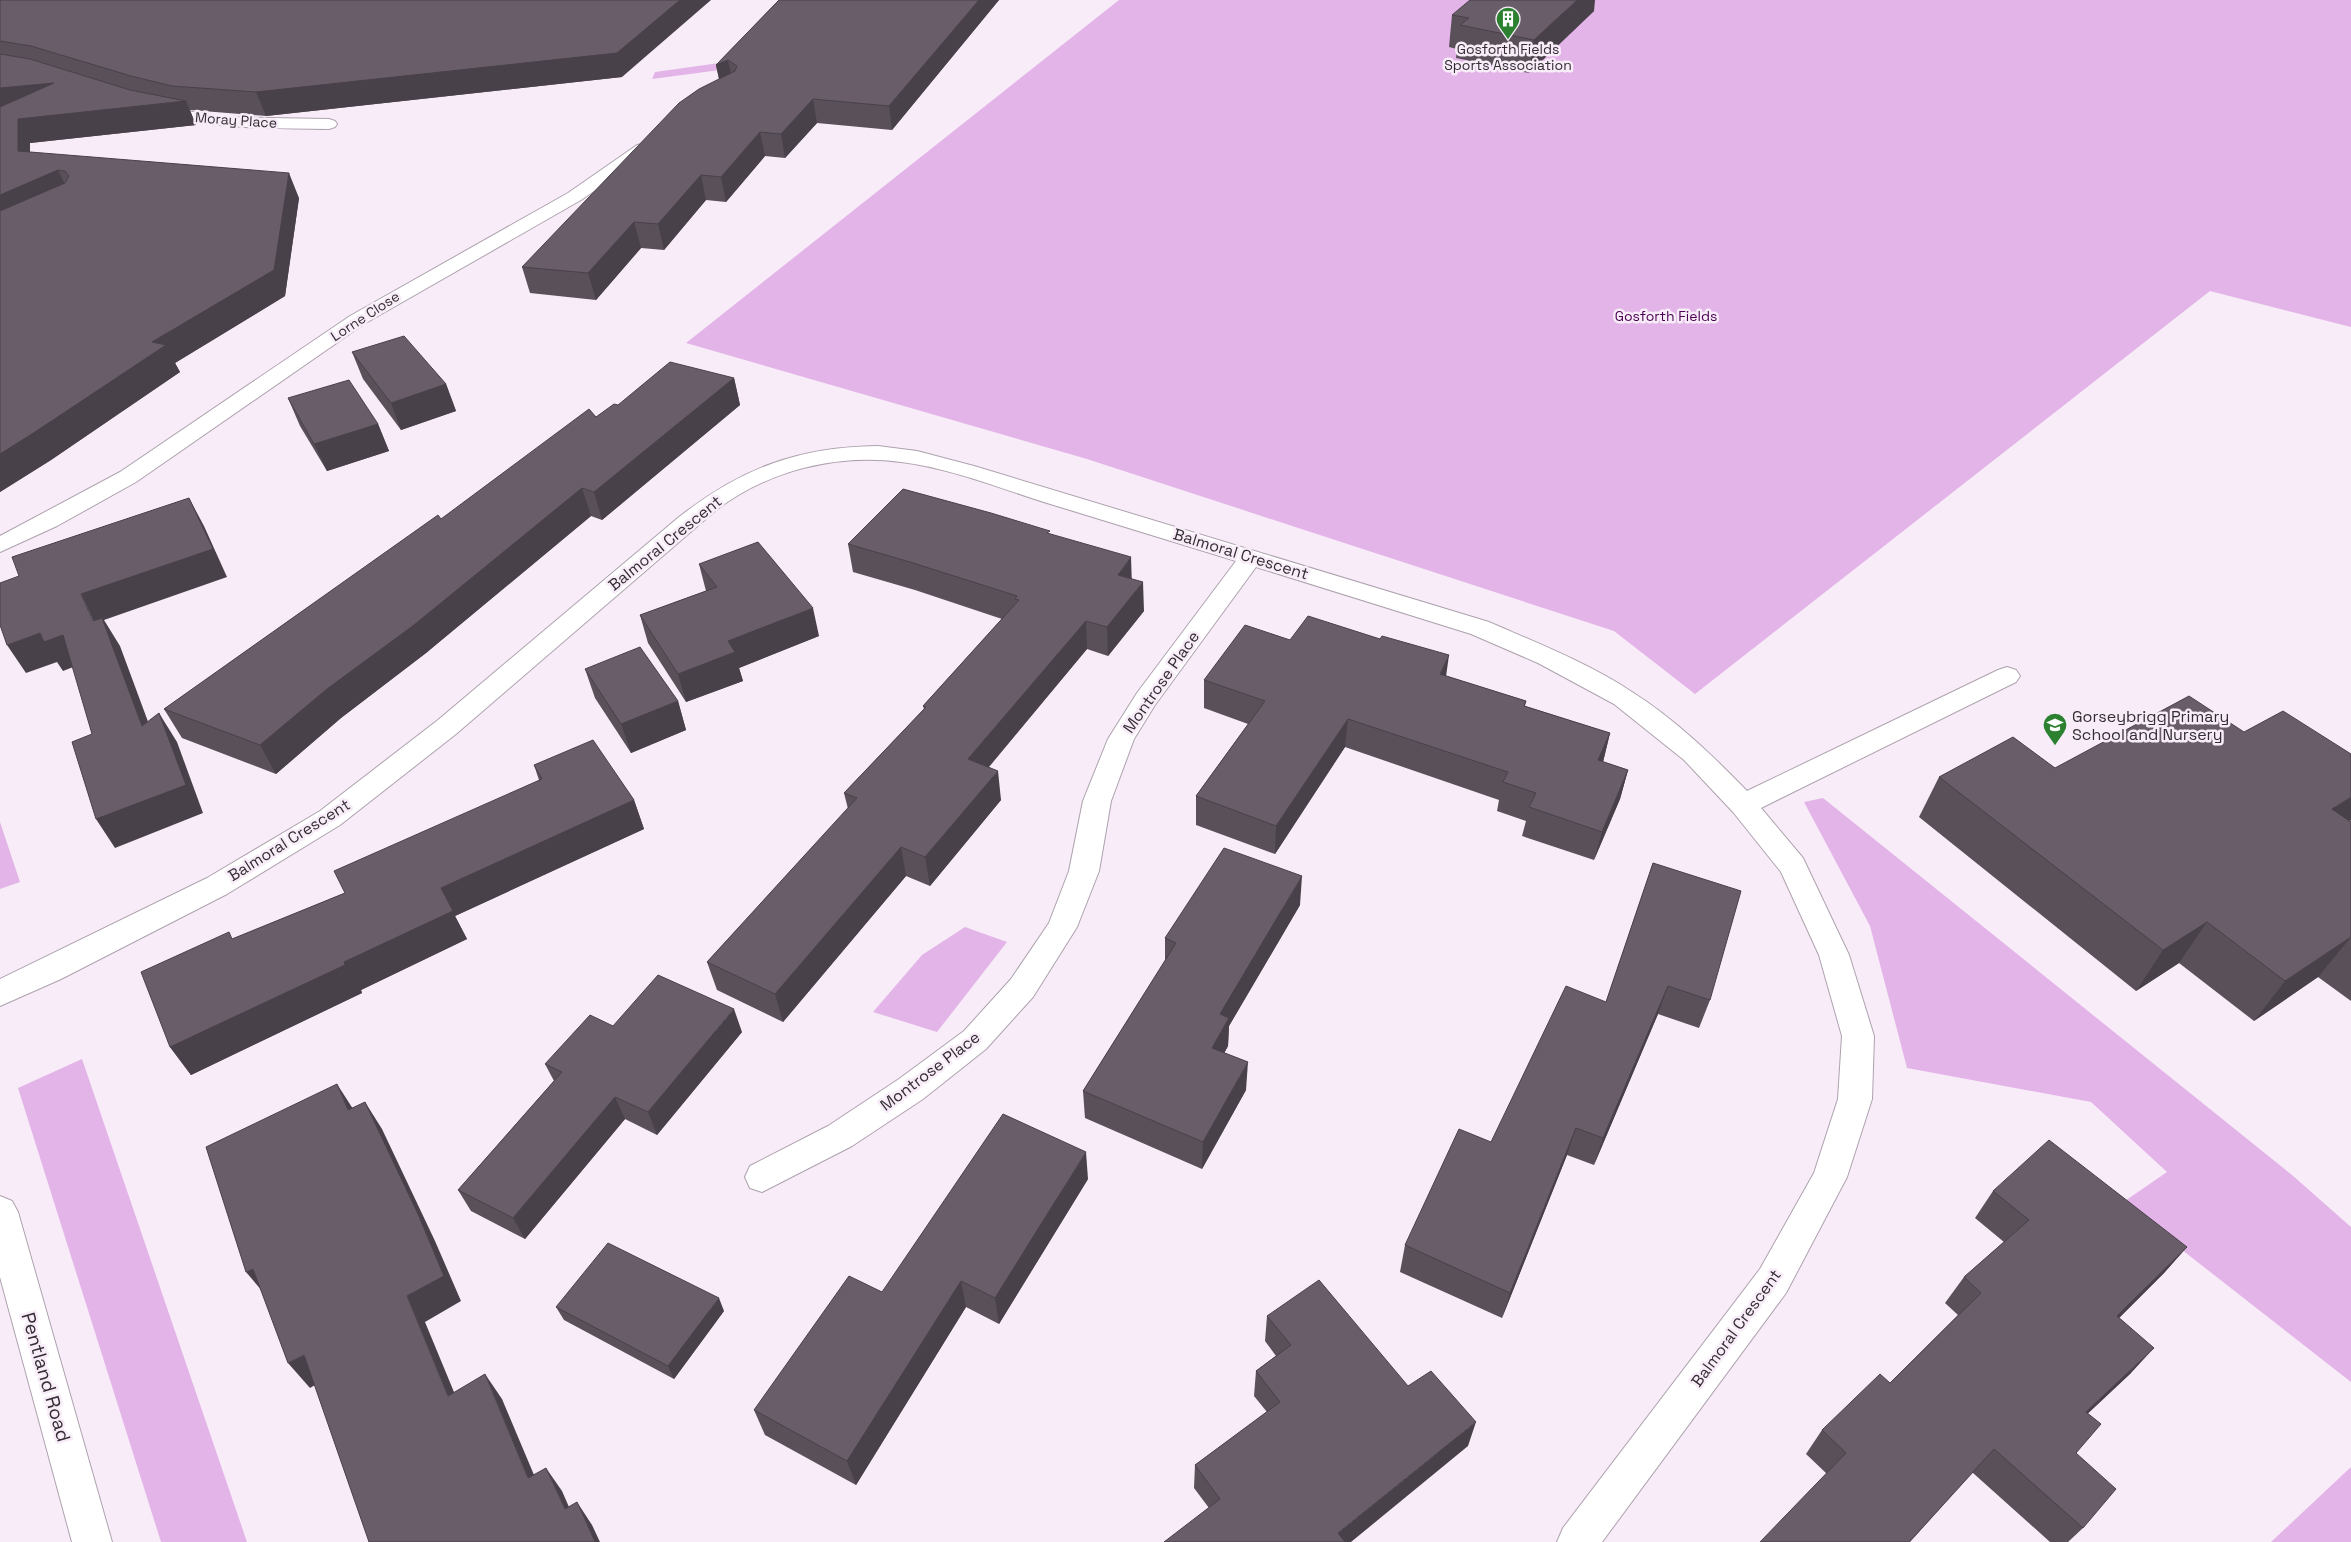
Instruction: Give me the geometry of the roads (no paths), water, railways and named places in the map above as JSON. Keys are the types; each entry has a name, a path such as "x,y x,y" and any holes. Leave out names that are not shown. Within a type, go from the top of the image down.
{"street":[{"name":"Moray Place","path":"142,106 200,118 249,122 329,124"},
{"name":"Lorne Close","path":"0,545 61,515 129,477 354,322 414,285 583,193 661,135"},
{"name":"Balmoral Crescent","path":"0,993 217,886 330,818 447,727 688,522 726,493 768,472 816,459 861,454 899,455 976,474 1480,628 1547,657 1623,698 1694,753 1743,805 1793,866 1834,955 1858,1036 1855,1100 1830,1177 1773,1281 1577,1542"},
{"name":"Montrose Place","path":"762,1178 840,1136 911,1089 975,1040 1022,988 1062,927 1084,871 1097,801 1121,739 1146,700 1250,557"},
{"path":"1743,805 2007,676"},
{"name":"Pentland Road","path":"0,1212 92,1542"}],"place":[{"name":"Gosforth Fields Sports Association","path":"1508,40"},
{"name":"Gorseybrigg Primary School and Nursery","path":"2055,746"}],"park label":[{"name":"Gosforth Fields","path":"1666,316"}]}
